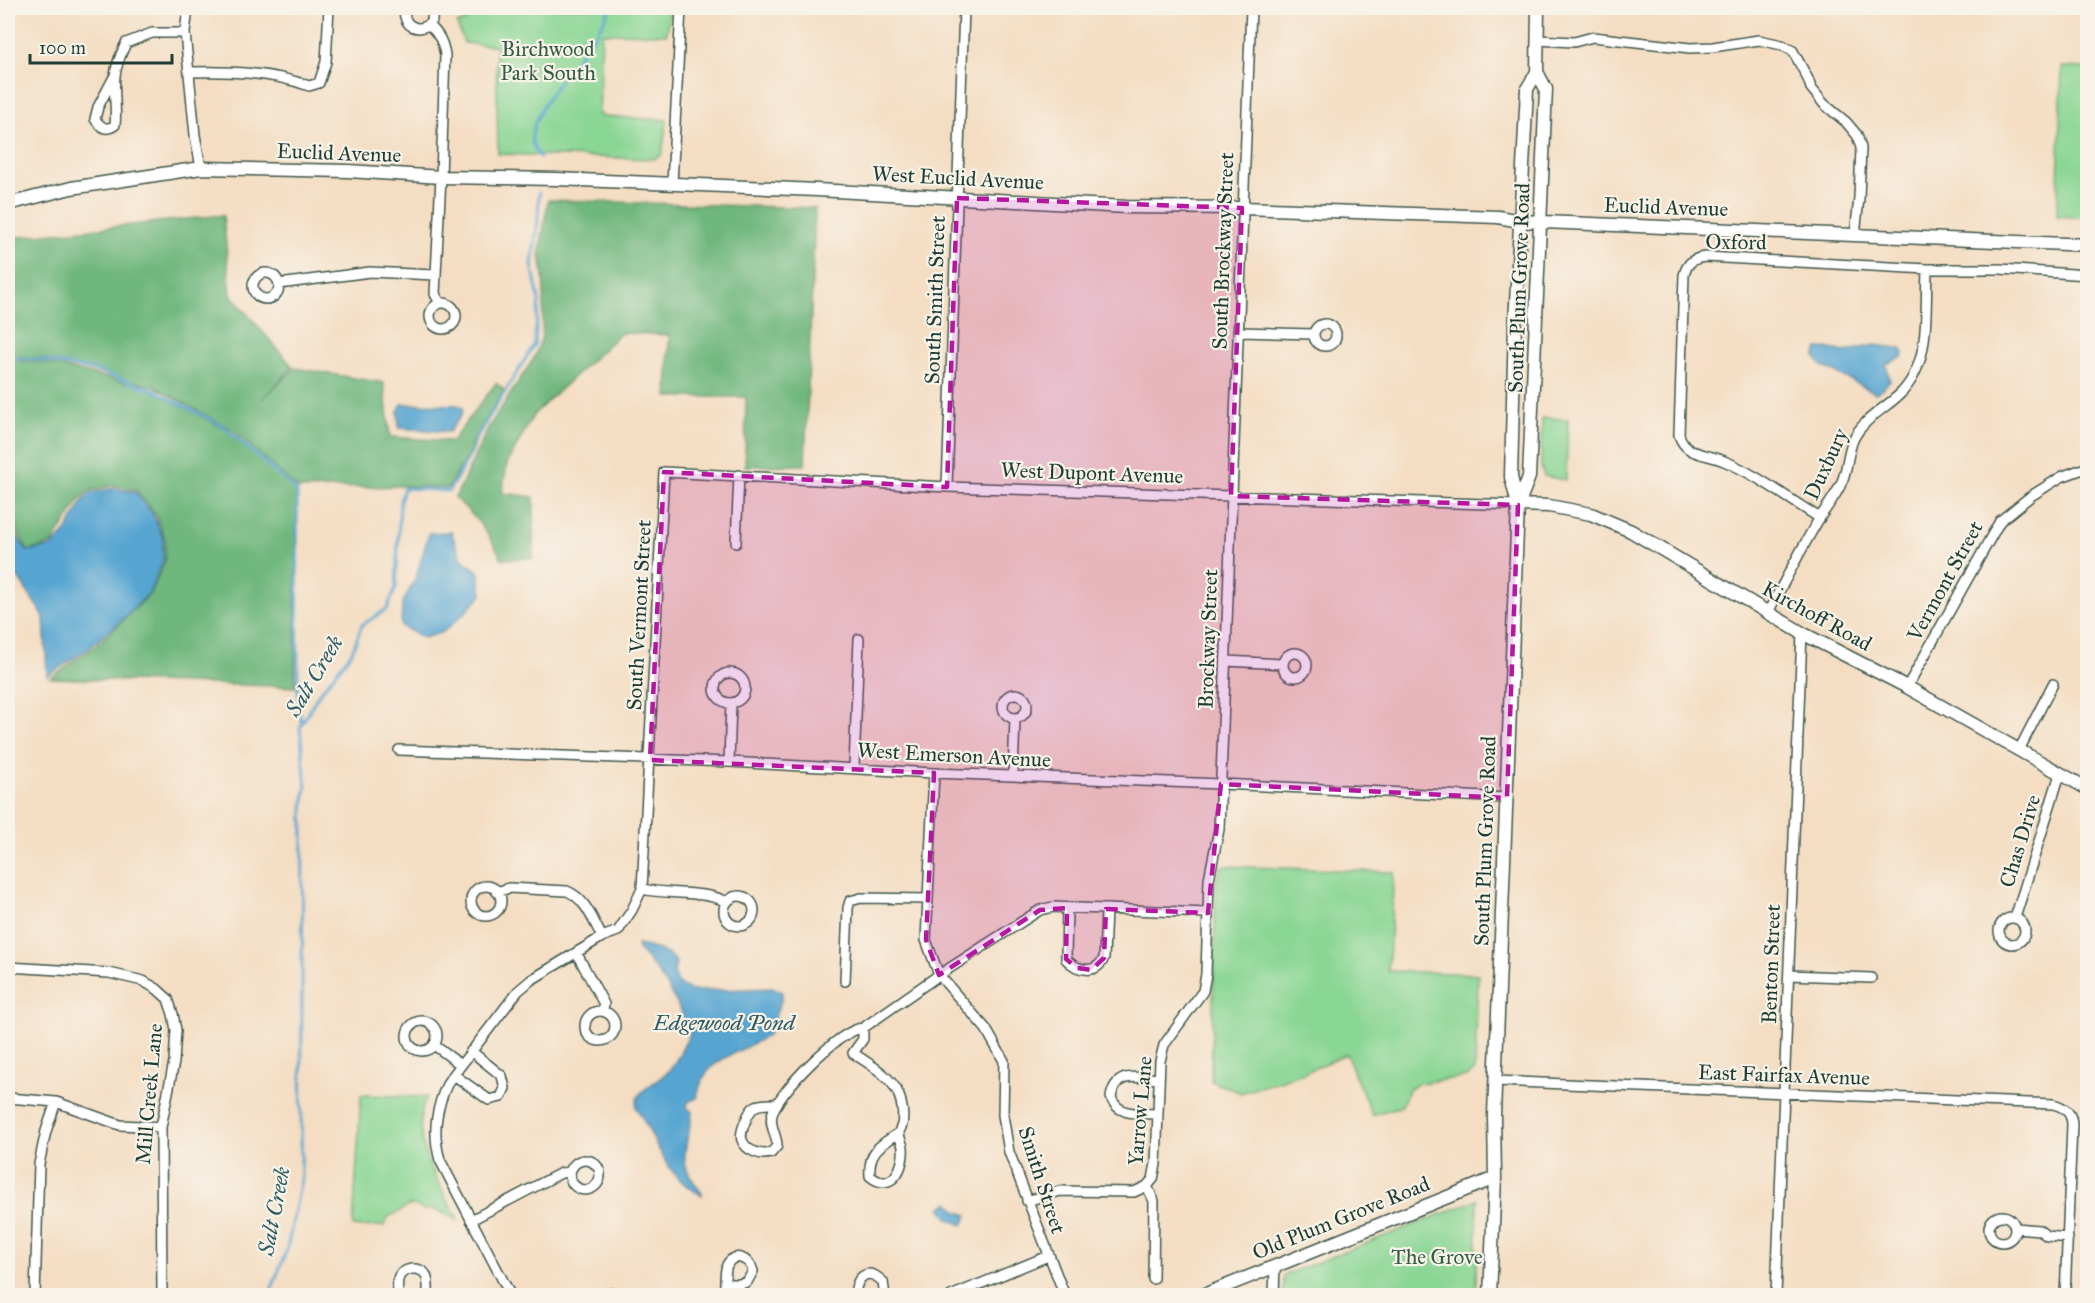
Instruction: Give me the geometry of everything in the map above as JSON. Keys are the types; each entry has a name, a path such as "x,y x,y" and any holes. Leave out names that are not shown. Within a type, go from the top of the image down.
{"main road":[{"name":"South Plum Grove Road","path":"1490,1296 1495,1178 1495,1081 1518,505 1511,477 1515,324 1527,89 1537,72 1538,8"},
{"name":"South Plum Grove Road","path":"1518,505 1529,477 1541,222 1546,89 1537,72"},
{"name":"Euclid Avenue","path":"8,204 71,188 201,168 348,171 441,177 672,184"},
{"name":"West Euclid Avenue","path":"672,184 1126,207 1242,208"},
{"name":"Euclid Avenue","path":"1242,208 2088,245"},
{"name":"Kirchoff Road","path":"1518,505 1549,506 1591,514 1631,531 1802,633 1907,687 2088,789"},
{"name":"Old Plum Grove Road","path":"1201,1296 1495,1178"}],"street":[{"path":"188,8 185,33 195,135 201,168"},
{"path":"189,72 235,71 294,80 309,86 319,82 326,62 329,8"},
{"path":"405,8 404,16 409,25 419,29 429,25 434,17 433,8"},
{"path":"672,184 681,8"},
{"name":"South Smith Street","path":"946,487 964,8"},
{"name":"South Brockway Street","path":"1231,496 1251,8"},
{"path":"429,25 443,43 445,55 435,274 435,294 440,303"},
{"path":"114,77 117,112 115,125 104,128 100,127 95,119 98,107 114,77 118,60 126,43 152,33 185,33"},
{"path":"1538,40 1574,42 1593,37 1677,48 1702,48 1759,40 1782,45 1793,51 1811,88 1824,104 1846,122 1857,135 1861,148 1855,235"},
{"name":"Oxford","path":"1820,518 1725,461 1687,449 1681,442 1679,435 1686,267 1696,258 1706,256 1927,269 2000,269 2088,275"},
{"name":"Duxbury","path":"1768,612 1841,485 1848,468 1853,440 1878,411 1899,395 1916,374 1923,345 1927,269"},
{"path":"279,284 370,272 435,274"},
{"path":"1238,332 1313,334"},
{"name":"Vermont Street","path":"1907,687 2000,521 2031,496 2088,467"},
{"name":"West Dupont Avenue","path":"664,472 946,487 1518,505"},
{"name":"South Vermont Street","path":"642,889 664,472"},
{"path":"736,543 739,475"},
{"name":"Brockway Street","path":"1221,784 1231,496"},
{"name":"Benton Street","path":"1776,1296 1802,633"},
{"path":"854,768 859,639"},
{"path":"1226,661 1282,664"},
{"path":"2019,750 2054,684"},
{"path":"729,762 731,703"},
{"path":"1013,776 1015,718"},
{"name":"West Emerson Avenue","path":"399,750 729,762 1507,798"},
{"name":"Smith Street","path":"934,773 926,940 939,975 986,1029 1004,1061 1005,1130 1009,1152 1065,1296"},
{"name":"Chas Drive","path":"2015,918 2060,774"},
{"name":"Yarrow Lane","path":"1027,1201 1060,1191 1134,1192 1147,1186 1153,1179 1156,1164 1160,1061 1164,1045 1203,991 1206,974 1212,858 1220,829 1221,784"},
{"path":"497,892 509,888 567,891 575,894 587,908 602,937"},
{"path":"511,1296 445,1170 436,1147 435,1116 448,1082 518,991 531,980 602,937 618,931 642,889 718,897 727,902"},
{"path":"844,981 850,901 861,898 928,899"},
{"path":"1067,908 1066,959 1077,968 1090,970 1101,964 1104,958 1106,909"},
{"path":"776,1104 759,1105 753,1108 741,1135 742,1142 759,1154 771,1154 777,1146 771,1122 776,1104 818,1055 854,1030 863,1028 1040,909 1208,912"},
{"path":"577,954 604,1004 603,1011"},
{"name":"Mill Creek Lane","path":"8,967 109,974 143,981 168,999 176,1030 174,1062 161,1127 162,1296"},
{"path":"1789,975 1871,978"},
{"path":"853,1053 863,1039 863,1028"},
{"path":"836,1043 846,1052 853,1053 881,1073 895,1088 902,1110 902,1125 899,1133 881,1145 872,1155 869,1164 870,1176 877,1181 886,1182 895,1177 900,1166 903,1145 899,1133"},
{"path":"434,1045 461,1065"},
{"path":"454,1075 489,1100 501,1096 505,1088 502,1076 471,1051"},
{"path":"1158,1114 1122,1112 1113,1104 1112,1097 1115,1084 1120,1079 1130,1077 1159,1079"},
{"name":"East Fairfax Avenue","path":"1495,1081 2062,1106 2072,1118 2068,1238"},
{"path":"8,1098 56,1102 120,1125 161,1127"},
{"path":"35,1296 39,1164 46,1131 56,1102"},
{"path":"471,1220 561,1173 570,1172"},
{"path":"1147,1186 1154,1201 1153,1279"},
{"path":"2016,1228 2038,1230 2047,1236 2068,1238 2065,1296"},
{"path":"951,1296 1048,1256"},
{"path":"1274,1296 1275,1265"},
{"path":"398,1296 400,1275 410,1269 418,1269 424,1272 427,1278 428,1296"},
{"path":"855,1296 859,1279 873,1275 883,1282 885,1296"},
{"path":"724,1296 725,1284"},
{"path":"598,1296 610,1293 616,1296"}],"highlighted area":[{"path":"957,198 1242,208 1231,496 1518,505 1507,798 1221,784 1208,913 1106,909 1104,958 1091,970 1077,968 1066,959 1067,908 1040,910 939,975 926,940 934,773 650,760 664,472 947,487"}],"green space":[{"name":"Birchwood Park South","path":"494,8 670,8 667,34 602,33 599,116 667,120 662,154 655,159 498,154 496,46 464,43 457,24"},
{"path":"2062,67 2087,68 2087,218 2057,216"},
{"path":"548,200 815,208 805,465 745,466 746,397 667,397 669,335 621,333 534,414 507,464 502,493 534,497 533,558 502,559 482,526 455,498 488,428 534,358 542,337 544,283 540,252"},
{"path":"223,215 231,295 293,367 262,399 295,368 384,383 390,437 452,441 496,383 504,390 448,488 405,486 298,489 231,429 155,387 45,359 8,355 8,238"},
{"path":"8,360 42,362 149,388 227,430 297,491 295,687 50,678 97,645 150,594 165,561 165,539 156,515 136,490 113,485 90,491 81,498 52,544 28,551 8,512"},
{"path":"1542,418 1568,419 1566,480 1544,476 1541,466"},
{"path":"1222,866 1394,872 1388,971 1478,974 1475,1070 1467,1077 1419,1083 1408,1090 1402,1106 1372,1115 1346,1054 1304,1073 1241,1093 1211,1081 1216,880"},
{"path":"361,1095 427,1097 420,1127 423,1144 435,1176 458,1220 437,1210 423,1210 414,1205 389,1216 384,1226 353,1227"},
{"name":"The Grove","path":"1477,1200 1476,1295 1283,1295 1284,1275"}],"water":[{"path":"1874,345 1899,348 1904,352 1903,357 1886,364 1890,380 1876,393 1820,365 1815,357 1818,349 1827,348 1845,352"},
{"path":"402,404 458,405 463,408 461,416 449,432 399,428 398,411"},
{"path":"114,488 135,492 153,514 163,538 163,561 149,593 123,619 88,649 47,676 44,617 19,579 8,572 8,516 27,551 51,547 66,532 84,499 91,493"},
{"path":"451,532 462,559 479,572 482,595 443,632 424,638 401,626 402,604 416,577 429,533"},
{"name":"Edgewood Pond","path":"637,945 658,950 672,958 676,962 674,973 678,984 692,991 774,988 782,991 782,998 768,1035 714,1065 706,1073 697,1098 688,1102 687,1107 692,1112 685,1162 702,1195 689,1188 670,1168 636,1107 637,1100 644,1090 667,1073 674,1064 690,1033 668,988"},
{"path":"949,1202 956,1211 968,1215 963,1225 949,1219 941,1208"}],"waterway":[{"name":"Salt Creek","path":"540,158 532,141 538,115 557,85 599,29 610,8"},
{"name":"Salt Creek","path":"269,1296 287,1249 301,1180 303,809 306,786 300,727 318,695 352,652 362,625 387,609 396,587 400,502 404,488 449,491 472,452 475,440 534,345 539,301 532,264 539,193"},
{"path":"8,357 41,360 97,371 151,389 223,426 297,491 298,694 301,722"}]}
